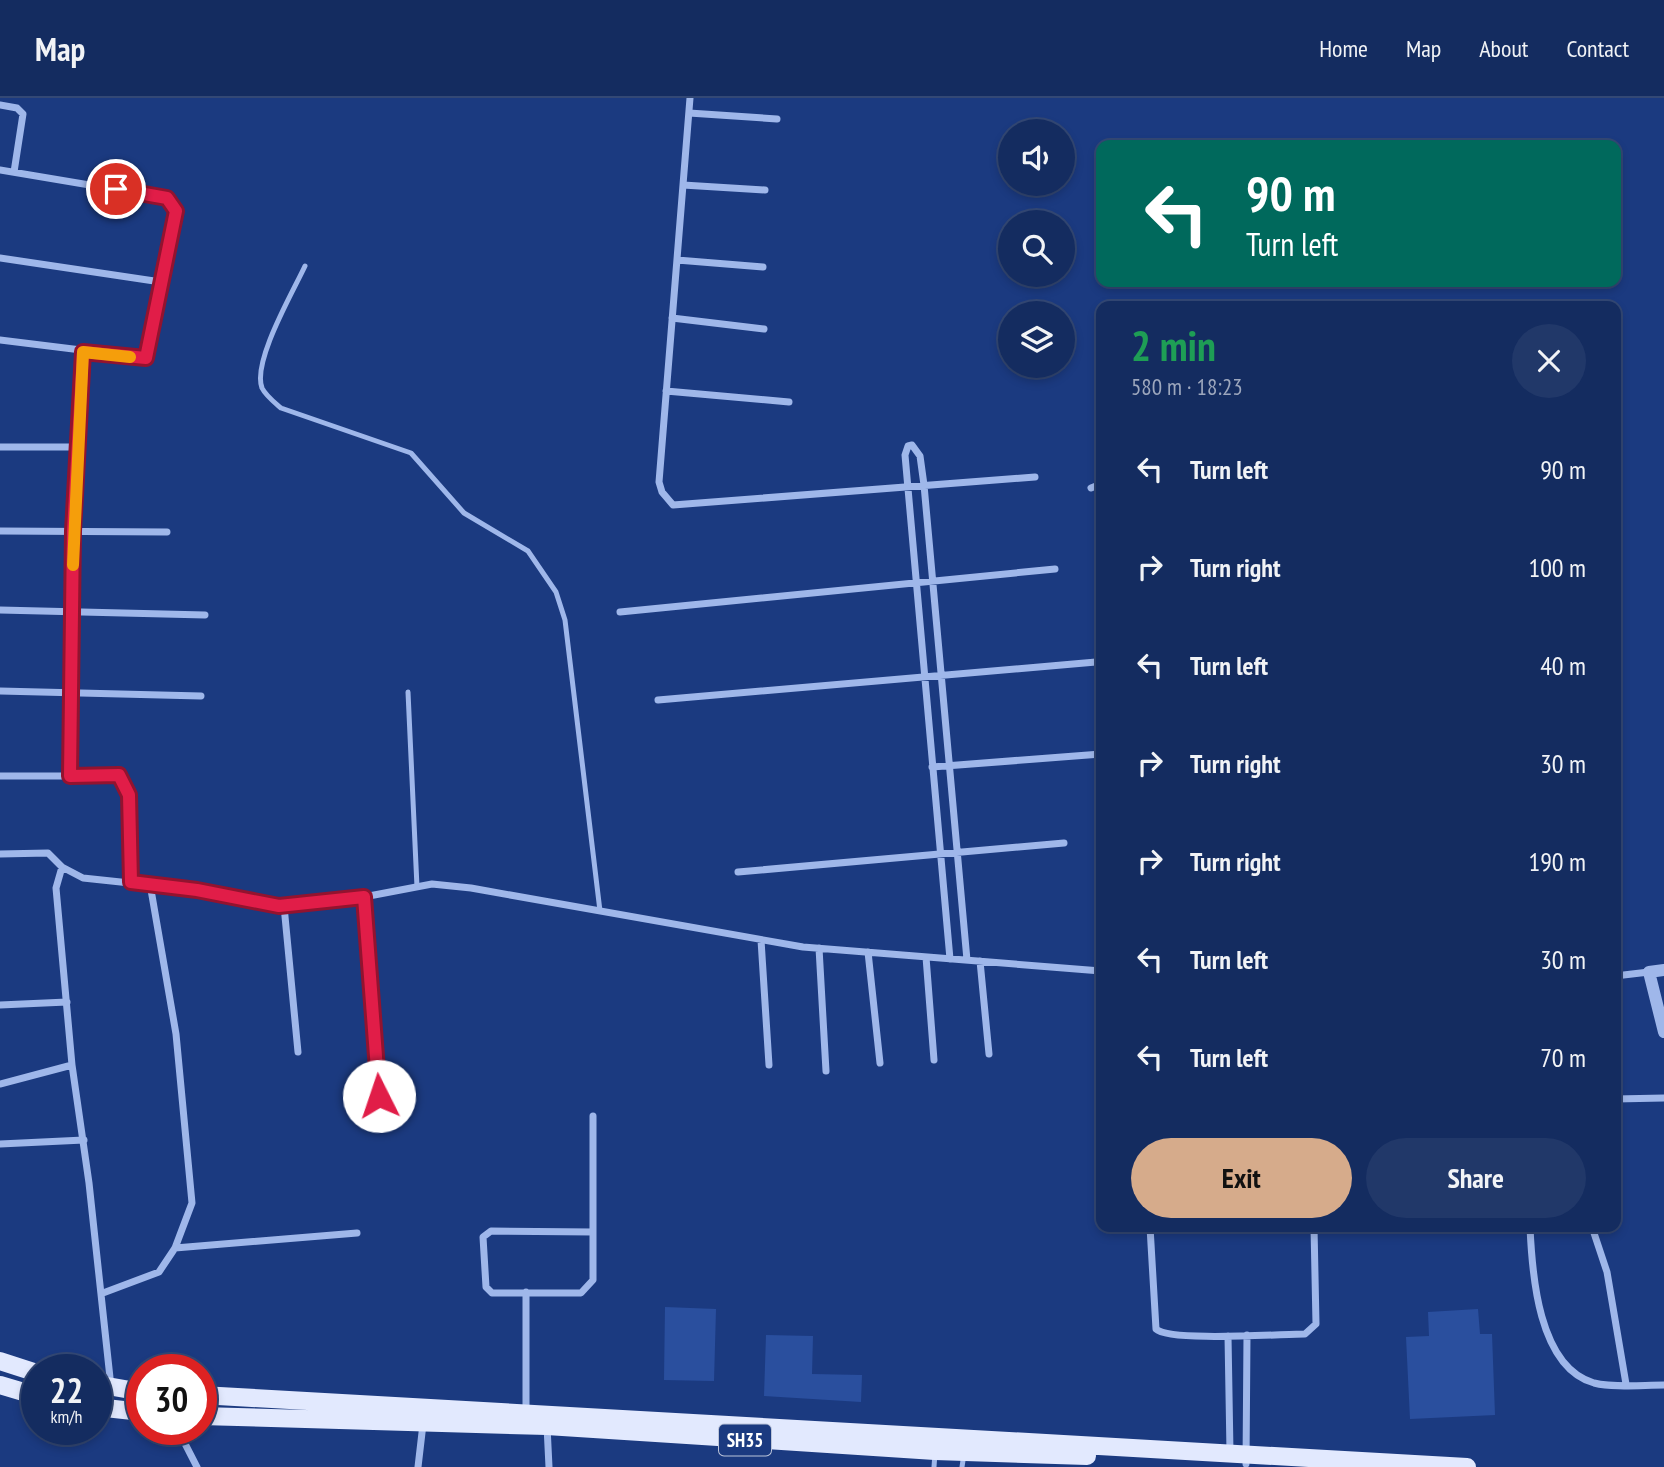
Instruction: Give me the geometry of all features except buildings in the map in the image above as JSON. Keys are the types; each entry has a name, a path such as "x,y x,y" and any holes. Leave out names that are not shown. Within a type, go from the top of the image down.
{"main road":[{"path":"0,1362 21,1368"},
{"path":"0,1385 21,1391"},
{"path":"217,1396 526,1414 547,1421"},
{"name":"SH35","path":"217,1417 423,1423 547,1421 935,1451 1241,1457 1289,1467"},
{"path":"1241,1457 1467,1467"}],"street":[{"path":"690,98 659,482 662,492 673,505 1035,477"},
{"path":"0,105 17,108 23,114 14,172"},
{"path":"689,113 777,119"},
{"path":"0,170 167,198 176,211 146,358 0,340"},
{"path":"683,185 765,190"},
{"path":"0,258 161,282"},
{"path":"677,260 763,267"},
{"path":"672,318 764,329"},
{"path":"70,776 73,531 83,352"},
{"path":"666,391 789,402"},
{"path":"950,959 905,455 908,446 912,445 920,456 924,485 967,961"},
{"path":"0,447 79,447"},
{"path":"1091,488 1096,486"},
{"path":"0,531 167,532"},
{"path":"620,612 1055,569"},
{"path":"0,610 205,615"},
{"path":"658,700 925,679 1096,662"},
{"path":"0,691 201,696"},
{"path":"932,767 1096,754"},
{"path":"0,776 119,775 125,782 129,795 131,882"},
{"path":"738,872 1064,843"},
{"path":"0,853 48,853 62,867 83,878 150,884 284,906 364,897 432,884 471,888 818,948 1096,971"},
{"path":"62,867 56,888 72,1065 103,1293 104,1354"},
{"path":"103,1293 159,1272 175,1248 192,1203 176,1034 150,884"},
{"path":"364,897 379,1096"},
{"path":"284,906 298,1052"},
{"path":"761,940 769,1065"},
{"path":"818,948 826,1071"},
{"path":"868,952 880,1063"},
{"path":"926,957 934,1060"},
{"path":"980,961 989,1054"},
{"path":"1621,975 1664,970"},
{"path":"1649,972 1664,1032"},
{"path":"0,1005 68,1002"},
{"path":"0,1084 72,1065"},
{"path":"1621,1098 1664,1098"},
{"path":"593,1116 593,1232 593,1280 581,1293 492,1293 486,1287 483,1237 500,1229 593,1232"},
{"path":"0,1144 84,1140"},
{"path":"1150,1232 1153,1322 1156,1329 1166,1335 1228,1336 1305,1334 1316,1324 1314,1232"},
{"path":"1530,1232 1532,1284 1541,1316 1559,1356 1581,1376 1594,1383 1664,1385"},
{"path":"1594,1232 1607,1272 1626,1384"},
{"path":"175,1248 357,1233"},
{"path":"526,1293 526,1414"},
{"path":"1241,1457 1247,1390 1247,1335"},
{"path":"1228,1336 1228,1391 1241,1457"},
{"path":"1228,1391 1247,1390"},
{"path":"547,1421 549,1467"},
{"path":"418,1467 423,1423"},
{"path":"186,1445 197,1467"}],"lane":[{"path":"305,265 261,362 262,387 269,398 281,408 411,453 464,513 528,551 556,592 565,620 600,911"},
{"path":"408,692 417,887"}],"slow traffic":[{"path":"73,565 83,352 130,357"}],"route":[{"path":"116,189 167,198 176,211 146,358 83,352 73,531 70,776 119,775 125,782 129,795 131,882 197,890 279,906 364,897 379,1096"}]}
